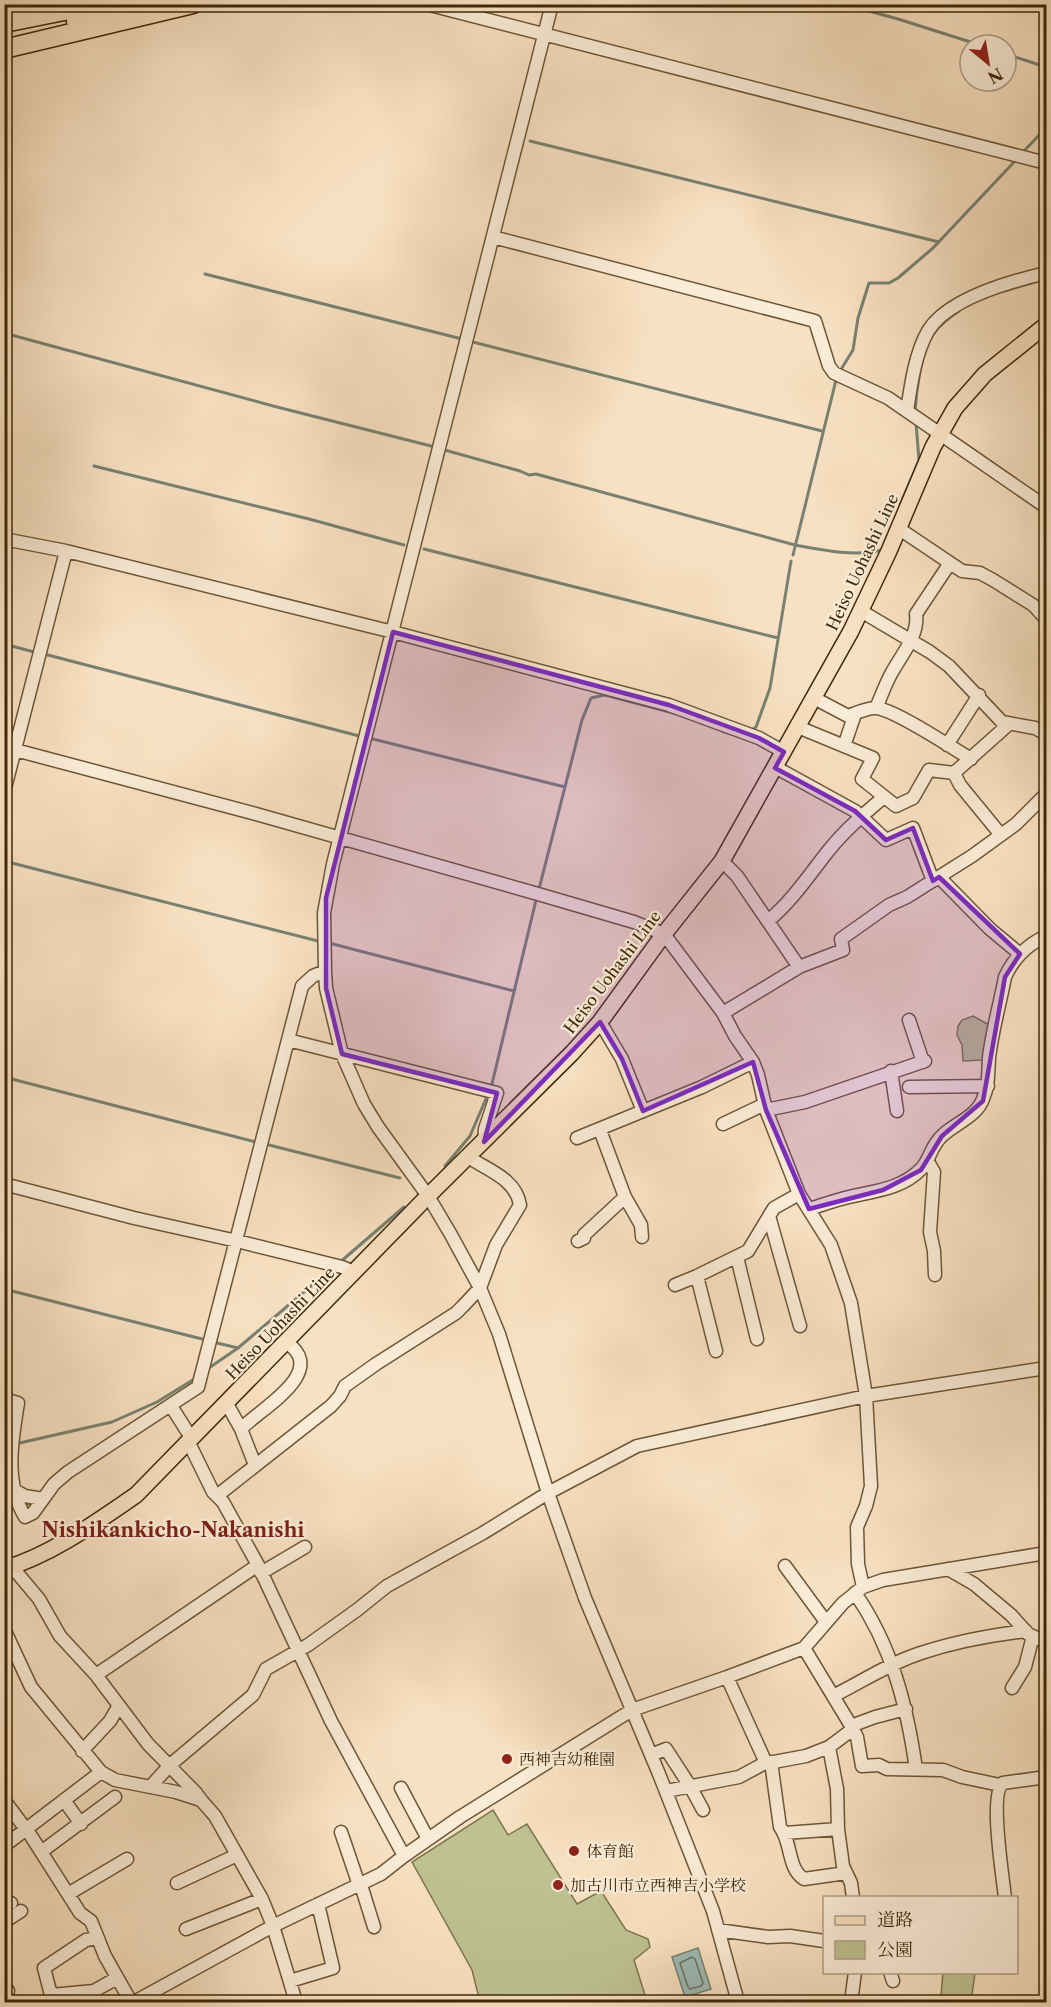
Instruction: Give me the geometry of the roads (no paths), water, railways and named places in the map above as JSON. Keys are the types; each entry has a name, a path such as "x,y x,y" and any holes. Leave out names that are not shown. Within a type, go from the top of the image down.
{"highway":[{"path":"4,23 98,4"},
{"path":"4,39 43,30 129,4"},
{"path":"4,49 193,4"}],"main road":[{"name":"Heiso Uohashi Line","path":"10,1567 37,1557 136,1495 286,1342 348,1270 484,1142 600,1022 664,934 722,861 861,611 933,447 955,408 986,375 1047,325"}],"street":[{"path":"426,4 1047,163"},
{"path":"552,4 340,838 325,905 326,988 342,1054 364,1104 427,1194 480,1288 499,1334 548,1493 585,1598 666,1791 718,1930 738,2002"},
{"path":"493,237 815,321 829,366 838,376 888,398 1047,507"},
{"path":"913,415 914,369 929,329 968,299 993,288 1047,273"},
{"path":"898,528 962,572 980,573 1045,613"},
{"path":"4,539 66,551 393,632 669,705 755,736 784,752"},
{"path":"4,792 10,749 66,551"},
{"path":"876,708 911,640 917,623 916,614 950,563"},
{"path":"861,611 911,640 948,666 979,695 1002,722 1035,728 1047,734"},
{"path":"946,745 979,695"},
{"path":"814,698 848,716 876,708 902,717 971,759"},
{"path":"844,746 855,714"},
{"path":"798,728 873,758 862,779 899,806 913,798 929,770 954,773 1009,724"},
{"path":"10,749 340,838 634,922 664,934 723,1013 753,1062 759,1075 765,1107 799,1194 831,1245 851,1303 866,1396 871,1486 857,1527 859,1590 865,1608 893,1665 906,1709 916,1769"},
{"path":"775,767 862,816 886,840 913,828 936,879 1020,954"},
{"path":"954,773 960,785 1001,835"},
{"path":"723,1013 799,967 843,950 841,939 889,905 936,879 1001,835 1047,794"},
{"path":"768,921 785,907 830,848 884,797"},
{"path":"722,861 737,876 799,967"},
{"path":"809,1209 847,1197 883,1190 903,1182 921,1170 931,1147 942,1136 974,1113 983,1101 988,1086 989,1059 1005,977 1020,954 1031,944 1047,936"},
{"path":"4,1399 18,1402 10,1452 16,1491 25,1516 33,1513 54,1484 68,1472 198,1387 302,986 313,976 325,971"},
{"path":"723,1124 765,1107 805,1102 924,1061 909,1020"},
{"path":"600,1022 622,1059 643,1111"},
{"path":"288,1040 491,1092 484,1142"},
{"path":"577,1138 635,1116 753,1062"},
{"path":"891,1071 897,1111"},
{"path":"909,1087 988,1086"},
{"path":"600,1130 625,1197 641,1225 642,1237"},
{"path":"218,1495 331,1406 345,1386 456,1313 480,1288 496,1245 514,1214 520,1209 520,1205 515,1190 509,1184 468,1157"},
{"path":"927,1160 934,1172 930,1232 935,1275"},
{"path":"4,1184 348,1270"},
{"path":"675,1285 737,1257 752,1247 774,1209 799,1194"},
{"path":"578,1241 584,1238 584,1235 625,1197"},
{"path":"769,1216 800,1326"},
{"path":"737,1257 757,1339"},
{"path":"697,1276 716,1351"},
{"path":"241,1429 290,1387 298,1373 299,1357 293,1347 286,1342"},
{"path":"151,1786 170,1765 253,1695 266,1669 317,1640 387,1586 483,1533 548,1493 637,1446 866,1396 1047,1368"},
{"path":"227,1404 241,1429 255,1465"},
{"path":"171,1406 213,1492 218,1495 260,1569 331,1721 404,1856"},
{"path":"16,1491 25,1496 43,1499"},
{"path":"96,1675 260,1569 304,1546"},
{"path":"4,1800 80,1913 91,1921 105,1956 132,2002 273,1926 381,1874 428,1839 632,1710 804,1648 826,1622 859,1590 883,1580 1047,1553"},
{"path":"785,1566 826,1622"},
{"path":"10,1567 39,1599 60,1636 96,1675 148,1744 196,1792 215,1816 262,1899 273,1926 296,2002"},
{"path":"948,1569 974,1584 1030,1634 1047,1642"},
{"path":"4,1629 32,1687 100,1772 115,1780 151,1786 201,1800"},
{"path":"833,1696 921,1653 993,1635 1030,1634"},
{"path":"1012,1688 1025,1667 1030,1634"},
{"path":"804,1648 857,1737 862,1766 879,1765 887,1769 943,1770 962,1777 1000,1785 1047,1777"},
{"path":"727,1677 769,1762 780,1827 785,1833 790,1859 802,1878 823,1878 846,1873"},
{"path":"82,1751 110,1721 118,1707"},
{"path":"666,1791 739,1777 769,1762 806,1756 829,1747 852,1727 875,1716 906,1709"},
{"path":"829,1747 837,1789 838,1829 843,1866 851,1883 853,1896"},
{"path":"651,1755 666,1749 703,1810"},
{"path":"4,1846 100,1772"},
{"path":"1000,1785 997,1792 997,1824 1005,1896"},
{"path":"401,1788 428,1839"},
{"path":"41,1852 115,1797"},
{"path":"64,1800 81,1824"},
{"path":"785,1833 838,1829"},
{"path":"341,1832 374,1927"},
{"path":"177,1882 237,1855"},
{"path":"68,1894 127,1859"},
{"path":"186,1929 262,1899"},
{"path":"290,1981 333,1968 318,1904"},
{"path":"4,1922 12,1906"},
{"path":"718,1930 768,1937 790,1936 823,1941"},
{"path":"98,1938 86,1940 44,1968 51,1995 94,1991 117,1978"},
{"path":"851,2002 855,1974"}],"water":[{"path":"698,1948 711,1989 685,1997 672,1957"}],"waterway":[{"path":"843,4 958,38"},
{"path":"1018,58 1046,67"},
{"path":"1022,153 1046,128"},
{"path":"530,141 939,242"},
{"path":"840,371 853,350 858,318 869,283 889,283 898,278 933,248 1016,160"},
{"path":"205,274 462,339"},
{"path":"1004,291 1038,281"},
{"path":"915,413 920,372 929,340 939,327 959,311"},
{"path":"4,333 435,447"},
{"path":"469,341 822,431"},
{"path":"793,555 837,376"},
{"path":"900,505 919,460 916,423"},
{"path":"441,449 529,475 536,474 795,545 850,553 882,550"},
{"path":"94,466 404,545"},
{"path":"424,549 778,638"},
{"path":"752,730 756,727 770,688 791,561"},
{"path":"4,644 38,653"},
{"path":"44,654 363,737"},
{"path":"539,889 582,720 591,698 605,695 677,714"},
{"path":"722,731 742,737"},
{"path":"369,738 565,787"},
{"path":"4,861 322,942"},
{"path":"491,1088 537,896"},
{"path":"329,943 514,991"},
{"path":"4,1077 256,1142"},
{"path":"445,1166 470,1136 488,1094"},
{"path":"269,1145 400,1178"},
{"path":"339,1263 404,1207"},
{"path":"206,1370 238,1348 331,1269"},
{"path":"4,1289 206,1340"},
{"path":"213,1342 238,1348"},
{"path":"15,1444 112,1422 157,1402 196,1378"},
{"path":"1046,1921 1046,1933"}],"place":[{"name":"西神吉幼稚園","path":"507,1759"},
{"name":"体育館","path":"574,1851"},
{"name":"加古川市立西神吉小学校","path":"558,1885"}],"district":[{"name":"Nishikankicho-Nakanishi","path":"173,1530"}]}
